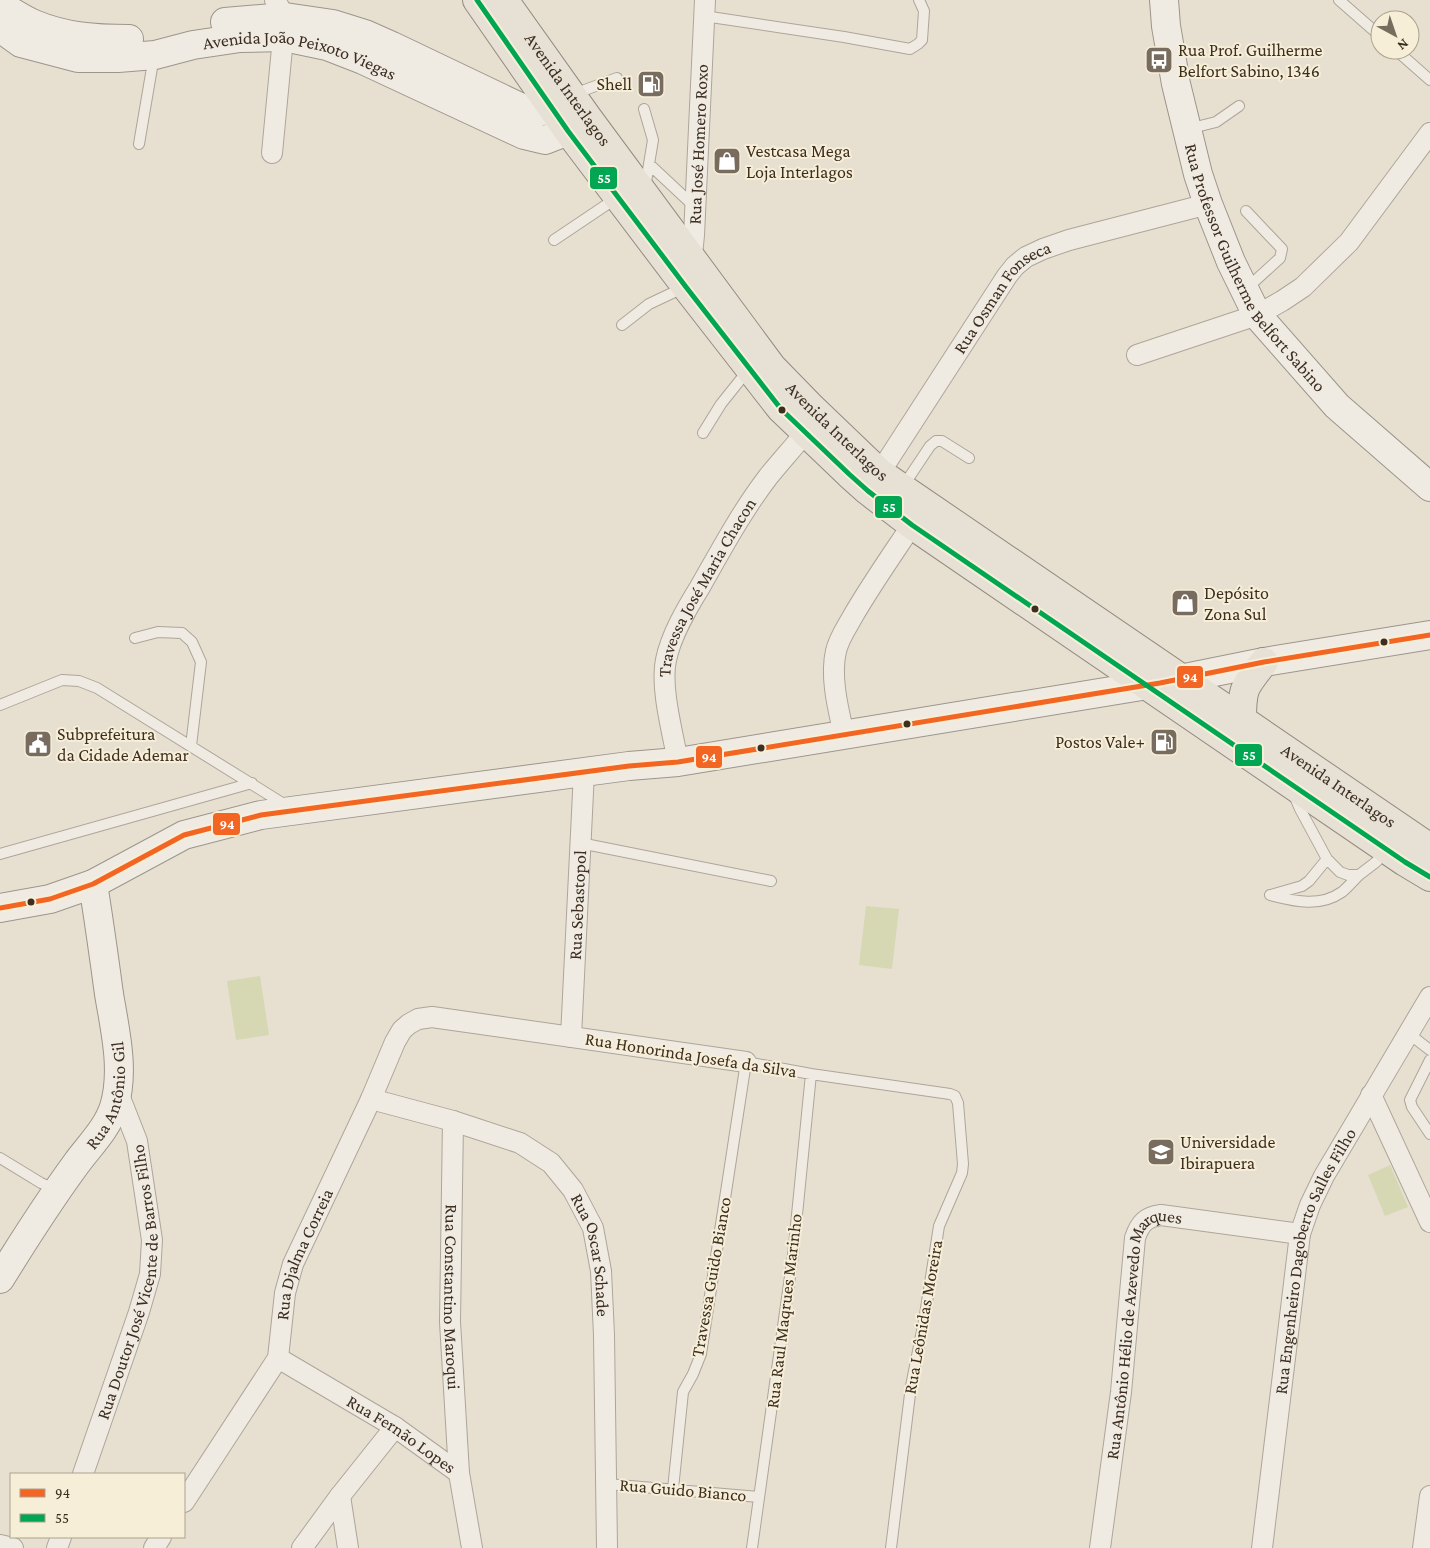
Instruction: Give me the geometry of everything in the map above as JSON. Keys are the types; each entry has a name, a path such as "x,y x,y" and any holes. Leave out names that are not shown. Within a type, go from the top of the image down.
{"main road":[{"name":"Avenida Interlagos","path":"477,0 510,45 570,113 631,195 686,287 781,409 805,433 874,482 902,488 1242,720 1395,838 1430,877"},
{"name":"Avenida Interlagos","path":"504,0 570,113"},
{"name":"Avenida Interlagos","path":"631,195 693,260 772,367 809,405 912,526 1290,782 1395,838 1430,848"},
{"path":"1242,720 1243,690 1264,662"}],"street":[{"name":"Rua Professor Guilherme Belfort Sabino","path":"1164,0 1166,26 1176,84 1208,204 1231,262 1257,315 1337,406 1430,487"},
{"name":"Avenida João Peixoto Viegas","path":"0,5 32,24 63,35 96,39 135,39 233,20 281,18 333,24 365,34 515,106 536,112 570,113"},
{"name":"Rua José Homero Roxo","path":"686,287 693,260 704,8"},
{"name":"Avenida João Peixoto Viegas","path":"7,37 78,58 118,58 154,55 193,45 240,38 281,18"},
{"path":"272,153 281,18"},
{"path":"1137,355 1257,315 1303,287 1350,242 1430,133"},
{"name":"Rua Osman Fonseca","path":"874,482 1015,266 1026,257 1069,240 1208,204"},
{"name":"Travessa José Maria Chacon","path":"678,762 667,705 664,675 666,659 672,641 686,612 729,536 768,477 805,433"},
{"path":"844,734 835,684 834,660 836,649 863,599 912,526"},
{"path":"0,908 50,899 94,884 184,835 260,814 584,772 678,762 1183,680 1264,662 1430,635"},
{"name":"Rua Sebastopol","path":"571,1037 584,772"},
{"name":"Rua Antônio Gil","path":"0,1279 23,1241 102,1130 114,1108 117,1090 118,1056 94,884"},
{"name":"Rua Engenheiro Dagoberto Salles Filho","path":"1262,1548 1300,1234 1310,1205 1324,1176 1430,997"},
{"name":"Rua Honorinda Josefa da Silva","path":"432,1017 746,1062"},
{"name":"Rua Djalma Correia","path":"185,1500 278,1358 285,1293 293,1264 371,1099 394,1042 402,1030 409,1024 418,1019 432,1017"},
{"name":"Rua Doutor José Vicente de Barros Filho","path":"83,1473 139,1312 150,1274 152,1240 137,1141 117,1090"},
{"path":"1371,1095 1430,1222"},
{"name":"Rua Oscar Schade","path":"371,1099 453,1121 520,1143 552,1163 573,1190 593,1228 602,1271 607,1548"},
{"name":"Rua Constantino Maroqui","path":"453,1121 450,1322 459,1473"},
{"name":"Rua Antônio Hélio de Azevedo Marques","path":"1100,1548 1121,1392 1135,1238 1138,1228 1143,1221 1151,1216 1161,1215 1300,1234"},
{"name":"Rua Fernão Lopes","path":"278,1358 395,1428 459,1473 472,1548"},
{"path":"302,1548 340,1496 395,1428"},
{"path":"340,1496 348,1548"},
{"path":"1423,1548 1430,1496"},
{"path":"0,1546 13,1548"}],"lane":[{"path":"704,8 910,49 922,40 924,11 919,0"},
{"path":"1339,0 1370,27"},
{"path":"139,144 154,55"},
{"path":"1407,60 1430,80"},
{"path":"570,113 617,78"},
{"path":"1188,129 1216,122 1239,106"},
{"path":"554,240 631,195 649,164 653,140 644,109"},
{"path":"649,164 695,207"},
{"path":"1245,290 1280,258 1282,249 1246,211"},
{"path":"622,325 649,304 686,287"},
{"path":"702,432 721,404 750,368"},
{"path":"902,488 930,446 936,441 942,441 970,458"},
{"path":"135,638 158,632 182,633 192,642 201,662 191,746"},
{"path":"0,705 62,680 79,681 97,688 294,810"},
{"path":"1290,782 1300,809 1327,859 1340,872 1359,876"},
{"path":"0,854 252,783"},
{"path":"1327,859 1309,881 1302,886 1270,895 1304,902 1318,902 1330,898 1342,891 1376,862 1395,838"},
{"path":"580,843 771,881"},
{"path":"1408,1033 1430,1050"},
{"name":"Rua Honorinda Josefa da Silva","path":"746,1062 811,1074 950,1094"},
{"name":"Travessa Guido Bianco","path":"672,1489 683,1392 701,1354 746,1062"},
{"path":"1428,1067 1410,1100 1412,1107 1430,1134"},
{"name":"Rua Raul Maqrues Marinho","path":"752,1548 793,1255 811,1074"},
{"name":"Rua Leônidas Moreira","path":"891,1548 911,1386 924,1322 939,1226 962,1172 958,1103 955,1096 950,1094"},
{"path":"0,1158 41,1183 58,1190"},
{"name":"Rua Guido Bianco","path":"607,1484 759,1497"}],"green space":[{"path":"866,906 899,909 892,969 859,965"},
{"path":"260,976 269,1035 236,1040 227,981"},
{"path":"1390,1165 1408,1207 1385,1216 1368,1175"}],"transit line":[{"name":"55","path":"477,0 568,131 781,409 849,474 912,525 1405,862 1430,877"},
{"name":"94","path":"0,908 50,899 93,884 184,835 261,815 629,766 678,762 1160,683 1264,662 1430,635"}],"place":[{"name":"Rua Prof. Guilherme Belfort Sabino, 1346","path":"1159,60"},
{"name":"Shell","path":"651,84"},
{"name":"Vestcasa Mega Loja Interlagos","path":"727,161"},
{"name":"Depósito Zona Sul","path":"1185,603"},
{"name":"Postos Vale+","path":"1164,742"},
{"name":"Subprefeitura da Cidade Ademar","path":"38,744"},
{"name":"Universidade Ibirapuera","path":"1161,1152"}]}
